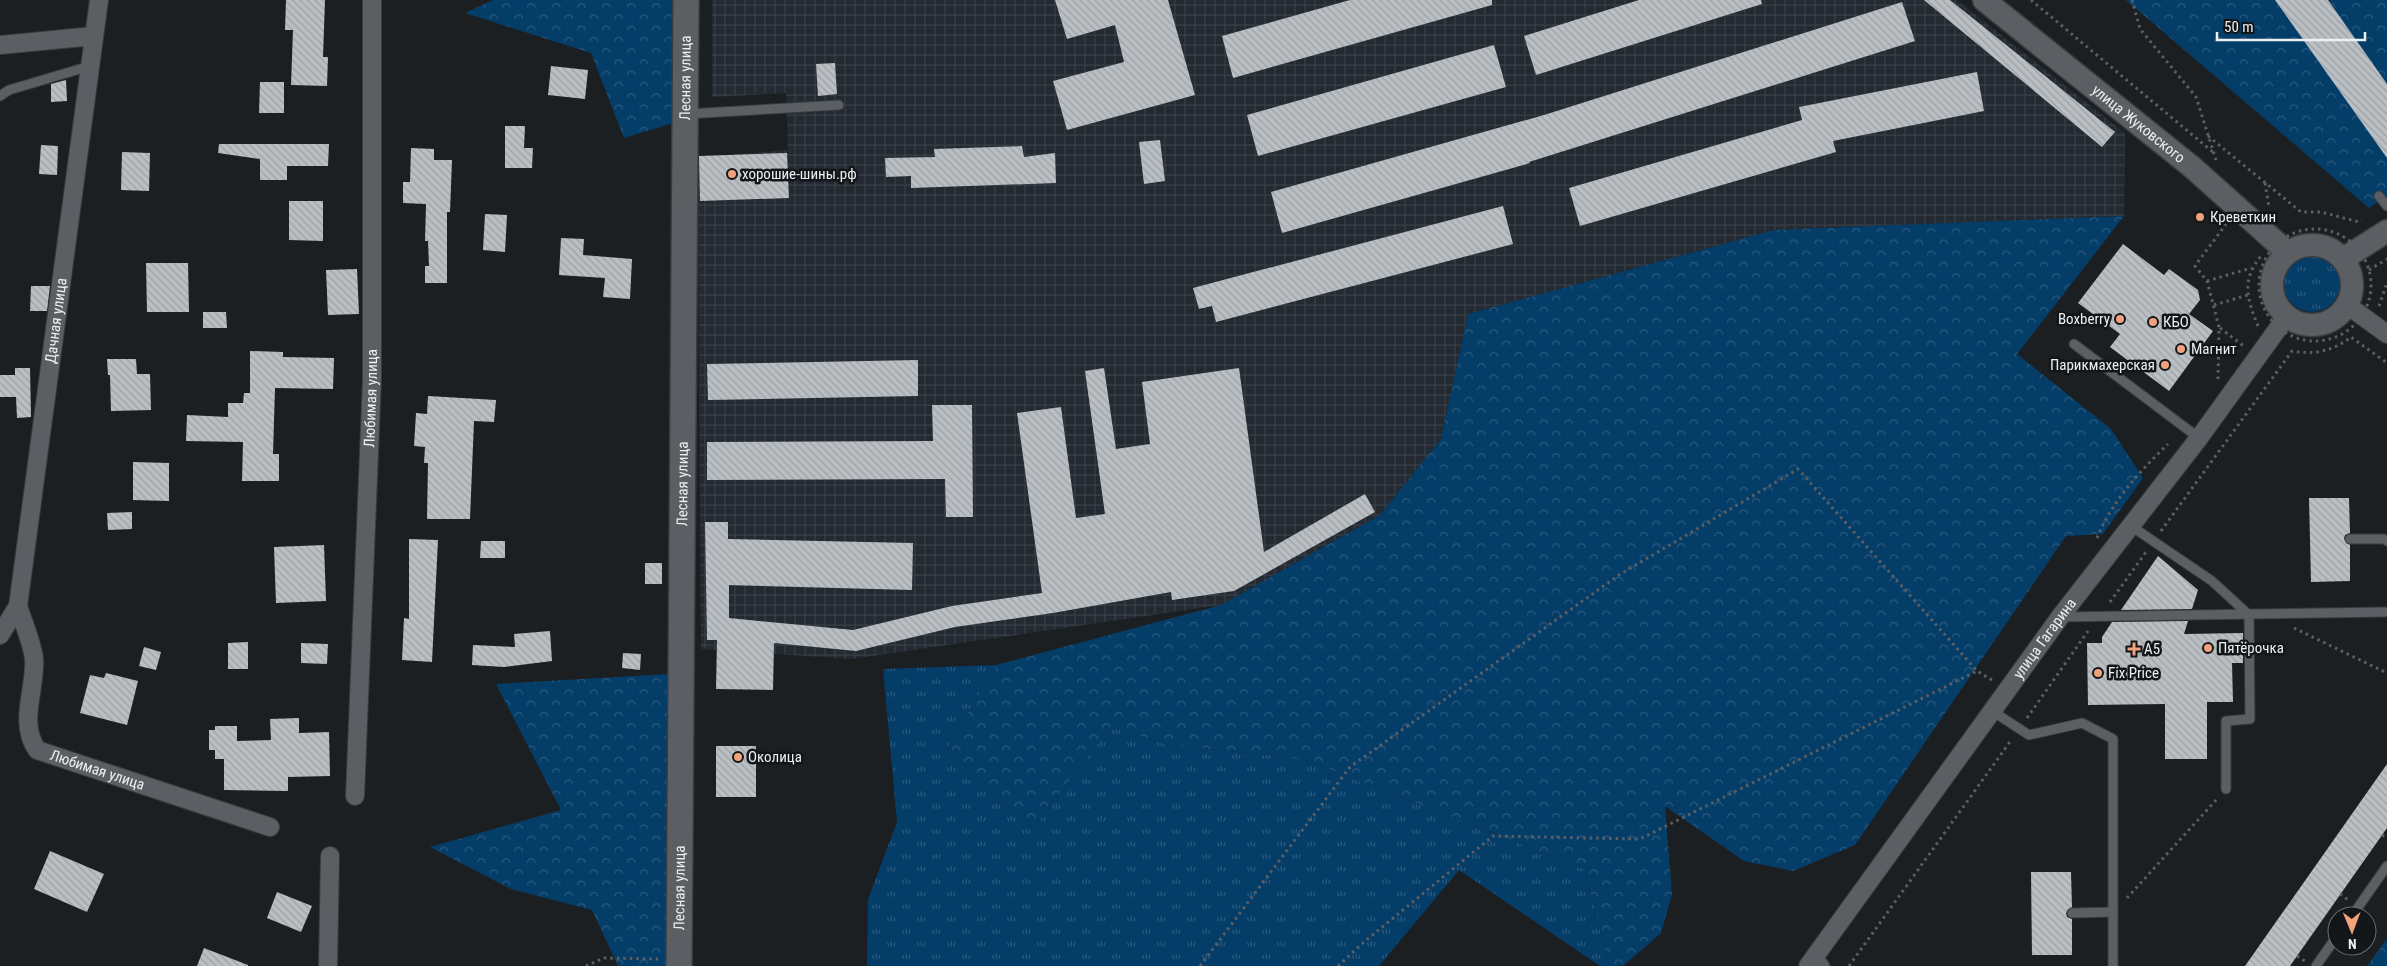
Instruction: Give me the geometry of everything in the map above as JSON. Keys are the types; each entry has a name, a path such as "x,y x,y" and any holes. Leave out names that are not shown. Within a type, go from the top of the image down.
{"main road":[{"name":"Лесная улица","path":"679,963 686,0"}],"street":[{"name":"Дачная улица","path":"0,635 18,606 99,0"},
{"name":"Любимая улица","path":"355,796 372,379 372,0"},
{"name":"улица Жуковского","path":"1986,1 2192,167 2282,247"},
{"path":"0,45 94,36"},
{"path":"2354,311 2326,322 2312,325 2283,322 2274,297 2272,285 2282,247 2310,244 2351,254 2387,231"},
{"path":"2351,254 2351,294 2354,311 2387,334"},
{"name":"улица Гагарина","path":"1816,962 2006,690 2131,526 2193,433 2283,322"},
{"name":"Любимая улица","path":"18,606 34,658 28,717 29,738 37,750 270,827"},
{"path":"328,966 330,856"}],"lane":[{"path":"0,96 10,90 90,66"},
{"path":"686,114 839,105"},
{"path":"2379,196 2387,206"},
{"path":"2074,344 2193,433"},
{"path":"2131,526 2212,581 2249,615 2250,719 2226,721 2226,789"},
{"path":"2350,539 2384,539 2387,541"},
{"path":"2060,617 2098,618 2387,612"},
{"path":"1992,711 2029,735 2082,723 2113,739 2113,966"},
{"path":"2359,906 2387,866"},
{"path":"2072,913 2113,912"},
{"path":"2316,966 2327,950"}],"path":[{"path":"2031,0 2214,153"},
{"path":"2132,0 2140,29 2196,96 2219,167"},
{"path":"2208,136 2301,212 2321,212 2359,222"},
{"path":"2218,386 2219,327 2208,281 2195,266 2227,223"},
{"path":"2310,229 2329,231 2346,237 2351,254 2369,270 2372,286 2369,301 2354,311 2349,330 2332,339 2314,341 2295,338 2283,322 2268,316 2261,302 2258,285 2260,269 2267,254 2282,247 2293,232 2310,229"},
{"path":"2369,270 2387,259"},
{"path":"2208,281 2251,268 2249,304 2259,328"},
{"path":"2214,305 2248,295"},
{"path":"2219,327 2245,347 2250,341"},
{"path":"1850,966 2098,618 2292,352 2308,354 2323,352 2340,345 2352,337 2387,363"},
{"path":"2094,544 2106,517 2145,466 2193,433"},
{"path":"1200,966 1350,767 1619,575 1798,470 1977,671 2006,690"},
{"path":"2291,626 2387,673"},
{"path":"1338,966 1364,942 1493,836 1640,840 1977,671"},
{"path":"2113,912 2226,789"},
{"path":"2382,835 2387,838"},
{"path":"586,966 604,958 679,963"}],"shaded area":[{"path":"712,0 1957,0 2125,133 2124,216 1774,230 1468,314 1441,439 1380,515 1221,605 852,659 701,649 698,204 695,158 788,150 786,93 712,97"}],"green space":[{"path":"493,0 673,0 673,123 624,138 591,53 465,13"},
{"path":"2126,0 2387,0 2387,196 2369,208"},
{"path":"2124,216 2017,354 2111,429 2143,478 2103,534 2066,536 1855,845 1793,871 1744,861 1665,806 1672,894 1661,933 1623,966 1610,966 1584,869 1301,758 1169,745 1110,727 1033,829 947,749 996,665 1221,605 1380,515 1441,439 1468,314 1774,230"},
{"path":"2312,256 2323,258 2332,264 2338,273 2340,284 2338,295 2332,304 2323,310 2312,312 2301,310 2292,304 2286,295 2284,284 2286,273 2292,264 2301,258"},
{"path":"996,665 947,749 1033,829 1110,727 1169,745 1301,758 1584,869 1610,966 1600,966 1459,870 1379,966 867,966 868,899 897,822 883,669"},
{"path":"669,674 666,966 618,966 592,910 511,889 430,847 561,810 496,684"},
{"path":"2387,939 2387,966 2367,966 2374,956 2377,956 2377,952"}],"building":[{"path":"286,0 325,0 323,57 328,57 327,86 291,85 293,30 285,30"},
{"path":"1055,0 1168,0 1195,95 1067,130 1053,81 1124,62 1115,25 1067,39"},
{"path":"1350,0 1492,0 1492,5 1233,78 1222,36"},
{"path":"1639,0 1761,0 1762,4 1536,75 1524,36"},
{"path":"1924,0 1950,0 2115,132 2102,147"},
{"path":"2275,0 2328,0 2387,84 2387,158"},
{"path":"1902,2 1915,41 1530,163 1282,233 1271,192 1544,115"},
{"path":"1494,45 1506,87 1258,156 1247,115"},
{"path":"835,63 837,94 818,96 816,64"},
{"path":"551,66 588,70 585,99 548,95"},
{"path":"1977,72 1984,111 1833,141 1836,152 1580,226 1569,188 1802,120 1799,107"},
{"path":"66,80 67,101 51,102 51,84"},
{"path":"260,82 284,82 284,113 259,113"},
{"path":"505,126 525,126 524,148 533,148 532,168 505,168"},
{"path":"1160,140 1165,181 1144,184 1139,142"},
{"path":"219,144 329,144 328,166 287,166 287,180 260,180 260,159 218,153"},
{"path":"41,145 58,146 57,175 39,174"},
{"path":"1022,146 1024,157 1055,153 1056,183 911,188 911,176 886,177 885,158 935,157 934,149"},
{"path":"411,148 434,149 434,160 452,160 450,212 447,212 447,283 425,283 425,266 429,266 428,241 425,241 426,204 403,203 403,182 410,182"},
{"path":"122,152 150,153 149,191 121,190"},
{"path":"787,153 789,198 700,201 699,156"},
{"path":"289,201 323,201 323,241 289,240"},
{"path":"1503,206 1513,244 1216,322 1212,306 1199,309 1193,288"},
{"path":"485,214 507,215 505,252 483,250"},
{"path":"561,238 584,239 583,255 632,259 630,299 603,297 605,278 559,275"},
{"name":"КБО","path":"2123,244 2164,275 2169,269 2198,290 2200,300 2189,314 2213,331 2169,391 2110,347 2120,334 2078,303"},
{"path":"146,263 188,263 189,312 147,312"},
{"path":"357,269 359,314 328,315 326,270"},
{"path":"31,286 50,286 47,311 30,311"},
{"path":"203,312 226,312 227,328 203,328"},
{"path":"250,351 283,352 283,357 334,358 333,389 275,388 273,454 279,454 279,481 242,481 243,442 186,441 187,415 228,417 228,403 243,403 244,393 250,393"},
{"path":"107,359 136,359 137,374 150,374 151,410 111,411 110,375 108,375"},
{"path":"918,360 918,396 708,400 707,364"},
{"path":"15,368 30,368 31,417 17,418 16,397 0,397 0,375 15,375"},
{"path":"1104,368 1116,449 1150,444 1142,382 1239,368 1264,552 1365,494 1375,512 1234,591 1172,600 1171,592 1053,613 955,627 856,651 774,643 773,690 716,689 717,640 707,640 705,522 728,522 728,539 913,543 912,590 729,585 729,618 853,630 952,606 1042,593 1017,413 1061,407 1076,518 1105,514 1085,371"},
{"path":"428,396 496,400 494,422 474,421 470,519 427,519 428,463 424,463 425,447 414,446 416,413 427,414"},
{"path":"932,405 972,405 973,517 946,517 945,479 707,480 707,442 933,441"},
{"path":"133,462 169,463 169,501 133,500"},
{"path":"2309,498 2349,498 2350,533 2345,535 2344,539 2350,545 2350,581 2311,582"},
{"path":"132,512 132,529 108,530 107,513"},
{"path":"409,539 438,540 432,662 402,660 404,618 409,619"},
{"path":"481,541 505,541 505,558 480,558"},
{"path":"324,545 326,601 276,603 274,547"},
{"path":"2158,556 2198,590 2192,609 2121,610"},
{"path":"645,563 662,563 662,584 645,584"},
{"path":"2188,621 2184,634 2243,633 2243,663 2232,663 2233,702 2207,702 2207,759 2165,759 2165,704 2088,705 2087,643 2102,643 2102,637 2112,622"},
{"path":"550,631 552,661 504,667 472,665 473,645 515,647 514,634"},
{"path":"248,642 248,669 228,669 228,643"},
{"path":"301,643 328,644 327,664 301,663"},
{"path":"144,647 161,652 156,670 139,666"},
{"path":"623,653 641,654 640,670 622,668"},
{"path":"106,673 138,681 127,725 80,713 90,675 104,678"},
{"path":"299,718 299,733 329,732 330,776 288,777 288,791 224,790 224,759 215,759 215,750 209,750 209,730 215,730 215,726 237,726 237,741 271,740 270,719"},
{"path":"716,746 756,746 756,797 716,797"},
{"path":"2387,764 2387,828 2332,906 2327,906 2327,913 2290,966 2245,966"},
{"path":"50,851 104,874 87,912 34,889"},
{"path":"2031,872 2071,872 2072,907 2066,913 2067,917 2072,919 2072,955 2032,955"},
{"path":"277,892 312,906 301,932 267,918"},
{"path":"204,948 248,965 248,966 197,966"}],"place":[{"name":"хорошие-шины.рф","path":"732,174"},
{"name":"Креветкин","path":"2200,217"},
{"name":"Boxberry","path":"2120,319"},
{"name":"КБО","path":"2153,322"},
{"name":"Магнит","path":"2181,349"},
{"name":"Парикмахерская","path":"2165,365"},
{"name":"Пятёрочка","path":"2208,648"},
{"name":"А5","path":"2134,649"},
{"name":"Fix Price","path":"2098,673"},
{"name":"Околица","path":"738,757"}]}
